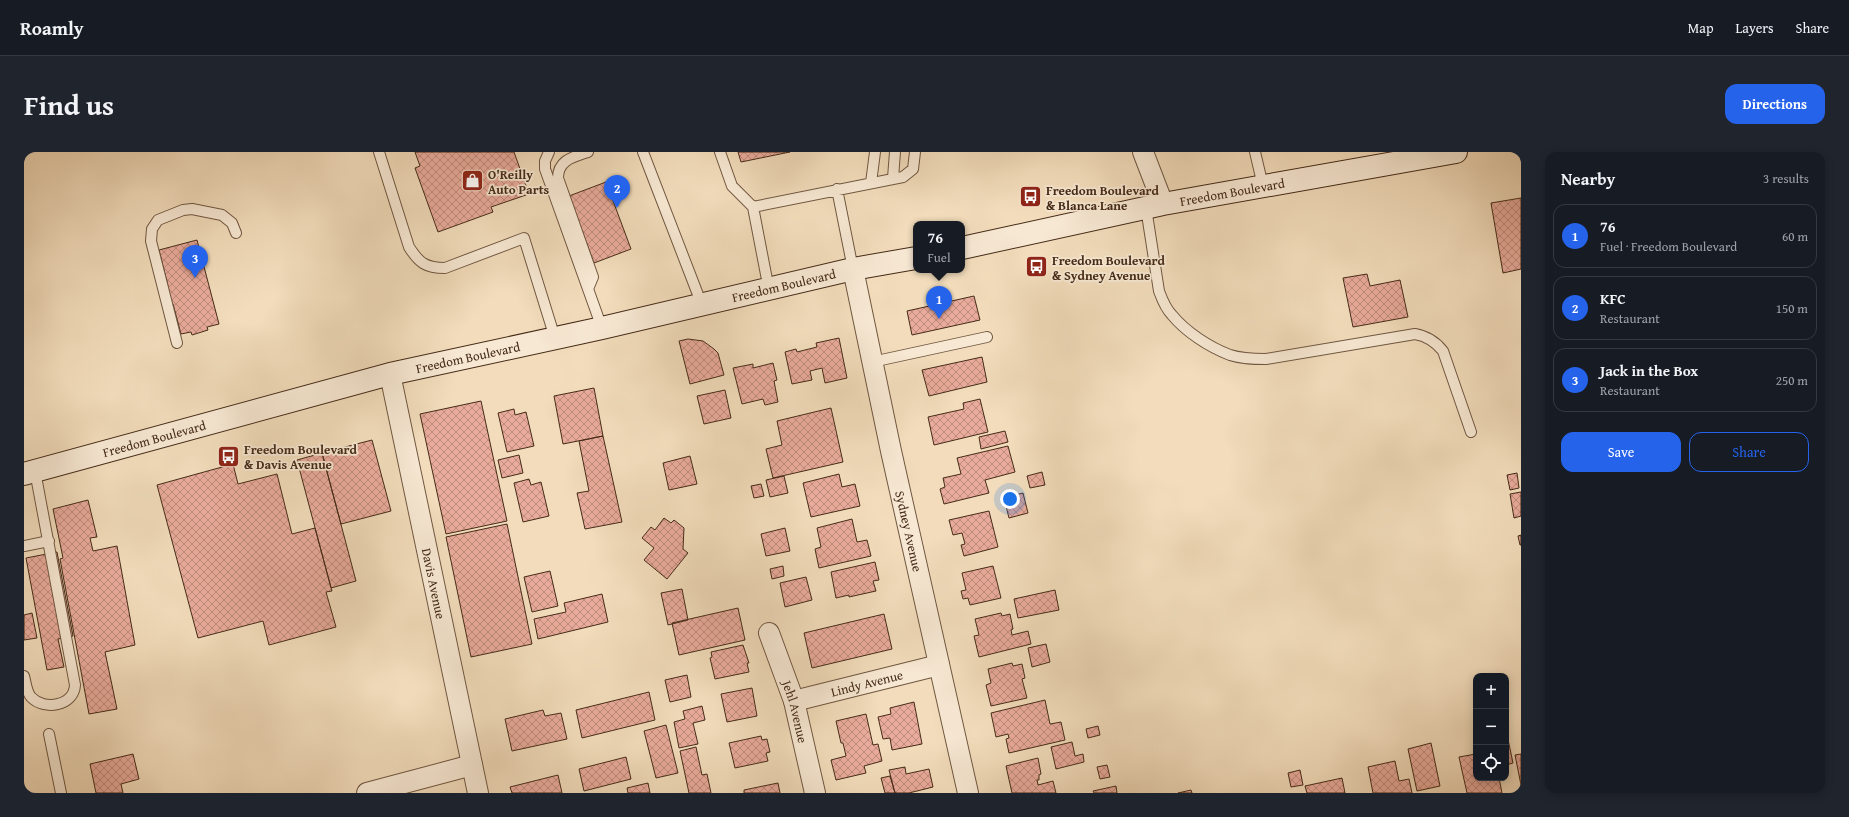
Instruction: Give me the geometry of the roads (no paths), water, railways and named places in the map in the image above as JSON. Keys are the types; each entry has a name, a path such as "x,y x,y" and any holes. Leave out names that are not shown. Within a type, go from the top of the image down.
{"main road":[{"name":"Freedom Boulevard","path":"965,247 1154,206 1456,152"},
{"name":"Freedom Boulevard","path":"30,473 390,374 602,328 769,290 853,269 913,259"}],"street":[{"path":"1143,152 1154,206"},
{"name":"Sydney Avenue","path":"853,269 872,362 968,793"},
{"name":"Davis Avenue","path":"390,374 478,793"},
{"name":"Jehl Avenue","path":"769,633 794,701 815,793"},
{"name":"Lindy Avenue","path":"794,701 939,665"},
{"path":"367,793 472,765"}],"lane":[{"path":"379,152 409,247 417,259 432,268 445,268 524,238 556,338"},
{"path":"549,152 545,161 545,169 602,328"},
{"path":"588,152 564,162 560,167 558,178 593,277 588,289"},
{"path":"643,152 702,305"},
{"path":"720,152 732,186 752,207 769,290"},
{"path":"871,183 875,152"},
{"path":"893,178 895,152"},
{"path":"752,207 903,176 913,169 916,152"},
{"path":"1255,152 1263,186"},
{"path":"838,189 853,269"},
{"path":"1154,206 1159,291 1164,304 1171,315 1190,331 1220,350 1231,355 1248,359 1266,359 1415,334 1424,336 1438,344 1443,351 1470,432"},
{"path":"177,343 151,241 152,229 162,217 183,210 192,209 222,215 232,223 236,233"},
{"path":"872,362 987,337"},
{"path":"24,676 30,696 41,704 48,705 66,702 75,692 76,685 48,541 30,473"},
{"path":"24,546 48,541"},
{"path":"50,734 61,793"}],"place":[{"name":"O'Reilly Auto Parts","path":"472,181"},
{"name":"Freedom Boulevard & Blanca Lane","path":"1030,197"},
{"name":"KFC","path":"617,208"},
{"name":"Freedom Boulevard & Sydney Avenue","path":"1037,267"},
{"name":"Jack in the Box","path":"195,278"},
{"name":"76","path":"939,319"},
{"name":"Freedom Boulevard & Davis Avenue","path":"228,456"}]}
